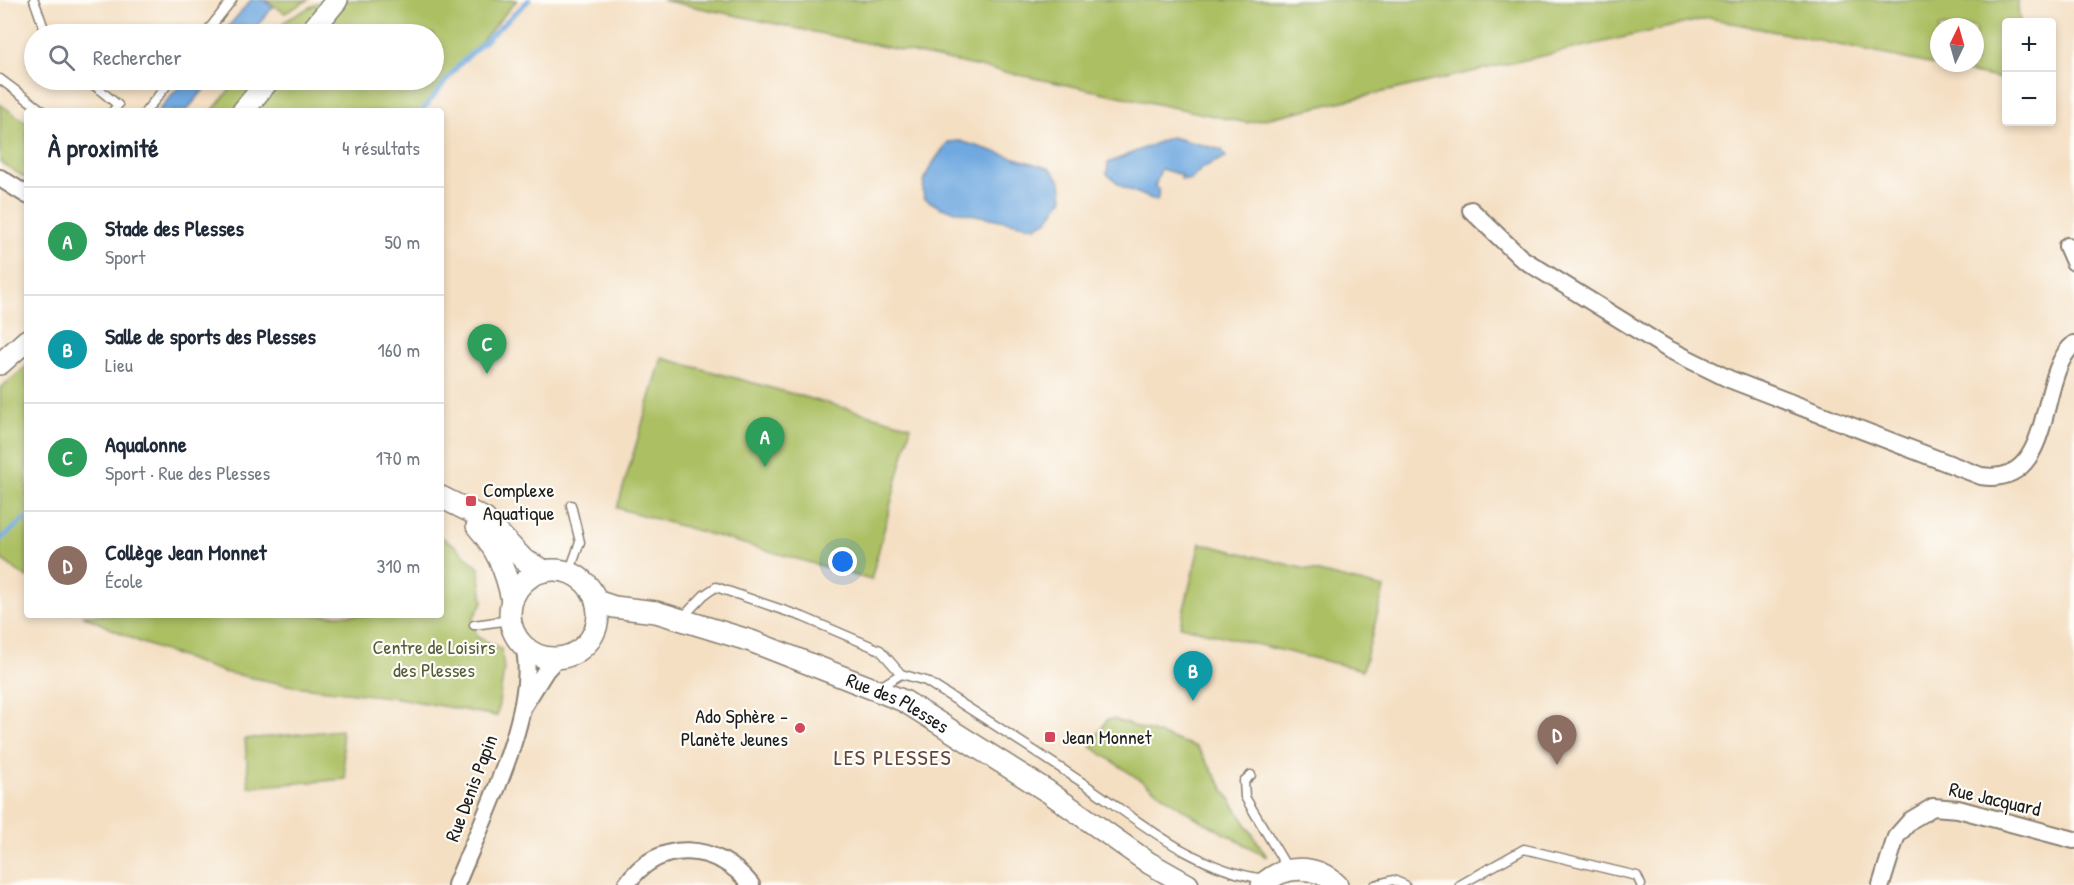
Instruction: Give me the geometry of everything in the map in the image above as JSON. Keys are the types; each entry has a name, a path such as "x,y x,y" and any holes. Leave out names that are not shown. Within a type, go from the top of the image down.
{"street":[{"path":"317,24 337,0"},
{"path":"246,108 261,90"},
{"path":"0,178 24,193"},
{"path":"1472,210 1521,258 1668,349 1729,379 1981,476 1991,477 2013,470 2032,453 2063,355 2074,344"},
{"path":"2067,246 2074,262"},
{"path":"0,364 24,343"},
{"path":"444,499 485,519 524,560 545,571 569,573 586,584 596,601 598,615 595,630 584,646 567,656 557,658 543,656 524,646 515,634 499,556 466,511"},
{"path":"511,610 525,582 545,571"},
{"name":"Rue des Plesses","path":"596,601 614,607 656,612 679,621 751,640 904,702 1047,791 1149,863 1189,885"},
{"name":"Rue des Plesses","path":"595,630 626,621 679,621"},
{"name":"Rue Denis Papin","path":"456,885 512,744 524,706 527,664 524,646"},
{"name":"Rue Denis Papin","path":"524,706 546,670 557,658"},
{"name":"Rue Jacquard","path":"1881,885 1896,837 1911,820 1933,807 1958,809 2074,840"},
{"path":"627,885 634,874 646,865 661,856 682,851 704,853 723,859 740,871 751,885"},
{"path":"1265,882 1288,870 1311,870 1323,874 1337,885"}],"lane":[{"path":"34,0 42,24"},
{"path":"213,24 232,0"},
{"path":"0,79 39,108"},
{"path":"99,90 118,105 116,108"},
{"path":"148,108 163,90"},
{"path":"569,573 580,542 571,505"},
{"path":"679,621 704,595 716,587 803,617 880,650 901,674 926,681 1191,855 1236,874 1265,882"},
{"path":"474,626 511,610"},
{"path":"876,689 901,674"},
{"path":"1251,775 1244,781 1245,797 1288,870"},
{"path":"1460,885 1524,849 1637,876 1641,885"},
{"path":"1375,885 1394,880 1405,885"}],"green space":[{"path":"266,0 308,0 285,13"},
{"path":"340,0 517,0 444,84 444,24 324,24"},
{"path":"662,0 2017,0 2019,18 2002,18 2002,79 1968,72 1984,72 1984,18 1930,18 1930,64 1709,18 1247,123"},
{"path":"321,1 325,4 308,24 282,24"},
{"path":"230,90 252,90 237,108 215,108"},
{"path":"272,90 439,90 424,108 257,108"},
{"path":"0,104 24,121 24,177 0,162"},
{"path":"662,358 911,426 871,580 617,508"},
{"path":"24,368 24,576 0,558 0,388"},
{"name":"Centre de Loisirs des Plesses","path":"444,539 479,568 483,602 473,618 477,637 501,648 504,669 497,716 398,698 293,686 223,672 142,643 88,618 444,618"},
{"path":"1200,543 1384,588 1363,670 1180,626"},
{"path":"1113,719 1197,747 1267,857 1195,817 1090,746 1107,720"},
{"path":"341,730 346,779 249,787 245,739"}],"water":[{"path":"251,0 263,0 273,7 259,24 231,24"},
{"path":"176,90 204,90 189,108 161,108"},
{"path":"1171,137 1222,150 1226,157 1202,168 1191,180 1181,179 1182,175 1161,169 1155,186 1159,190 1157,201 1123,187 1107,174 1108,163"},
{"path":"960,141 1051,169 1061,182 1063,198 1048,220 1035,227 941,208 924,198 924,183 934,162 948,142"}],"waterway":[{"path":"444,84 458,66 529,0"},
{"path":"424,108 439,90"},
{"path":"0,540 24,520"}],"place":[{"name":"Aqualonne","path":"487,374"},
{"name":"Stade des Plesses","path":"765,467"},
{"name":"Complexe Aquatique","path":"471,501"},
{"name":"Salle de sports des Plesses","path":"1193,701"},
{"name":"Ado Sphère - Planète Jeunes","path":"800,728"},
{"name":"Jean Monnet","path":"1050,737"},
{"name":"Collège Jean Monnet","path":"1557,765"}],"district":[{"name":"LES PLESSES","path":"893,757"}]}
